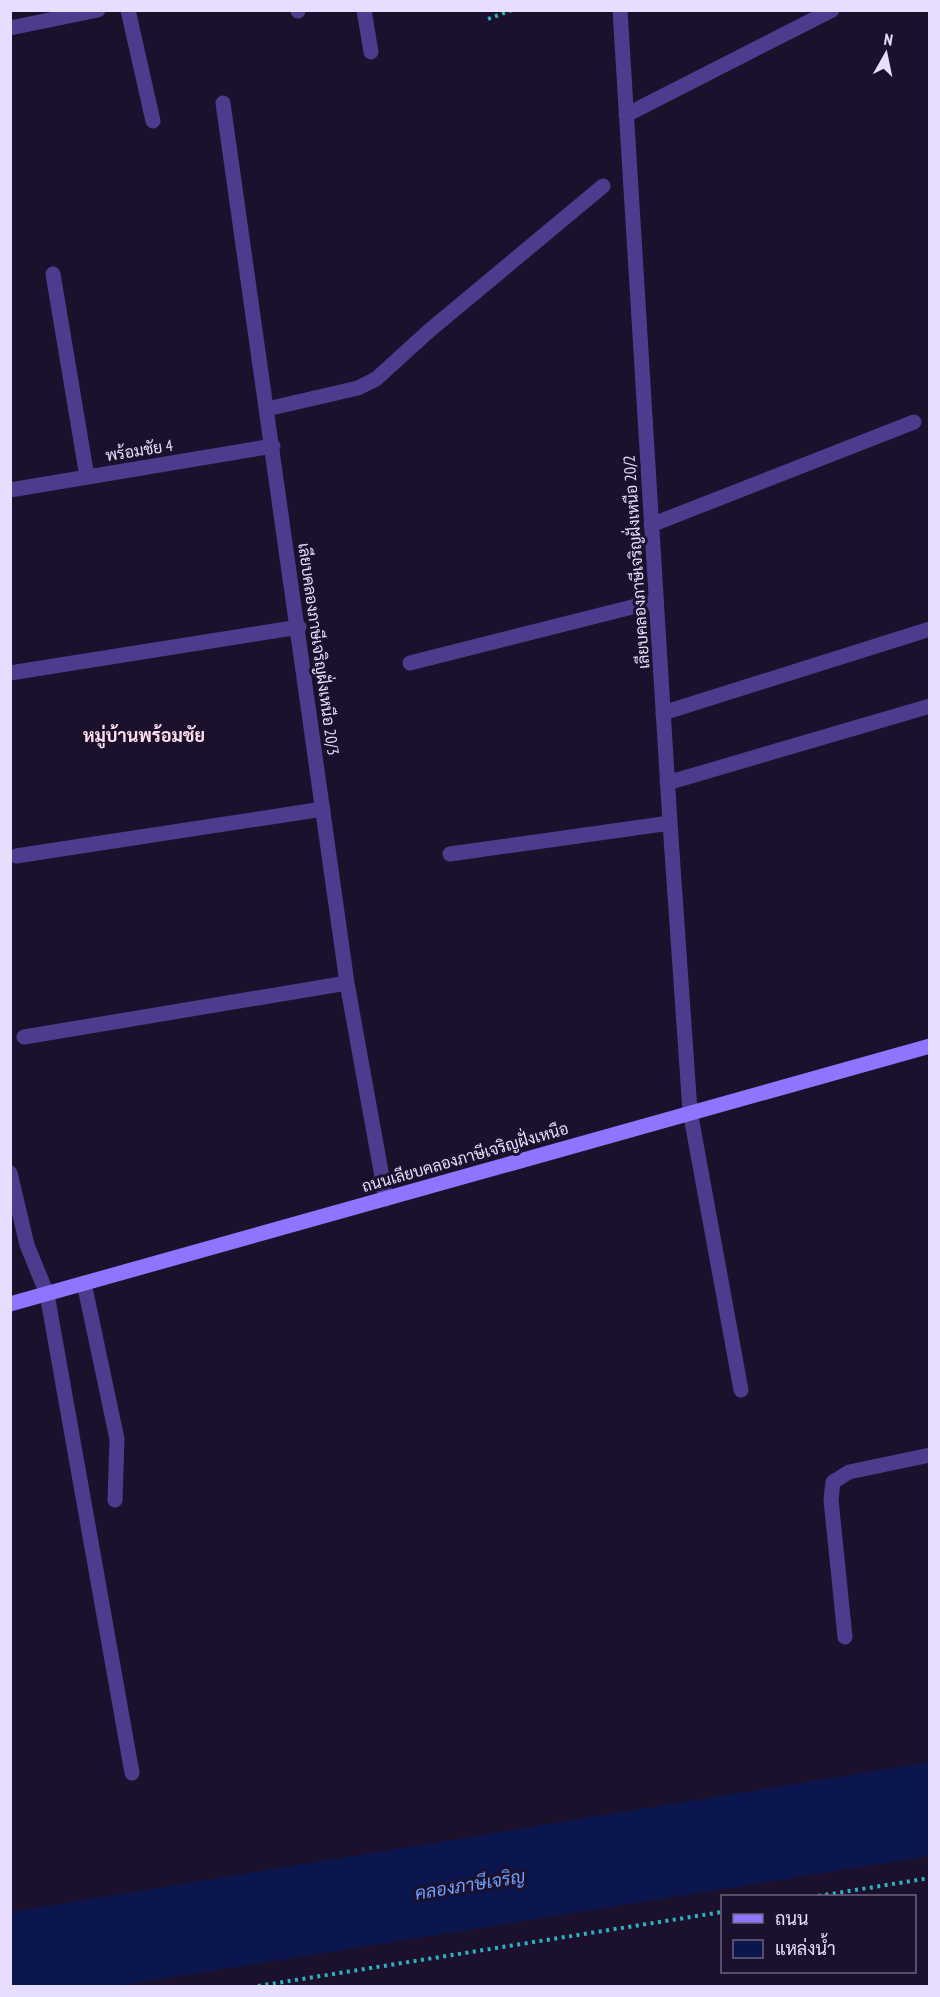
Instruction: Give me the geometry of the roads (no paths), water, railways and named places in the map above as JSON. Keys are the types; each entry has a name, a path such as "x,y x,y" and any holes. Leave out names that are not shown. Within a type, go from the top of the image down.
{"main road":[{"name":"ถนนเลียบคลองภาษีเจริญฝั่งเหนือ","path":"10,1304 690,1111 930,1046"}],"street":[{"path":"10,28 98,10"},
{"path":"128,10 153,121"},
{"path":"364,10 371,52"},
{"name":"เลียบคลองภาษีเจริญฝั่งเหนือ 20/2","path":"620,10 667,783 690,1111 741,1389"},
{"path":"626,115 832,10"},
{"name":"เลียบคลองภาษีเจริญฝั่งเหนือ 20/3","path":"223,103 299,627 347,983 386,1198"},
{"path":"267,409 358,388 376,379 430,330 603,186"},
{"path":"53,274 87,477"},
{"path":"651,525 914,422"},
{"name":"พร้อมชัย 4","path":"10,490 273,446"},
{"path":"410,663 656,601"},
{"path":"10,673 299,627"},
{"path":"663,713 930,629"},
{"path":"667,783 930,706"},
{"path":"16,856 323,809"},
{"path":"450,854 670,823"},
{"path":"24,1037 347,983"},
{"path":"10,1173 27,1245 47,1294 132,1773"},
{"path":"84,1284 117,1439 115,1500"},
{"path":"845,1637 831,1500 833,1482 849,1472 930,1455"}],"water":[{"name":"คลองภาษีเจริญ","path":"929,1762 929,1856 118,1986 11,1986 11,1912"}],"district":[{"name":"หมู่บ้านพร้อมชัย","path":"144,736"}]}
